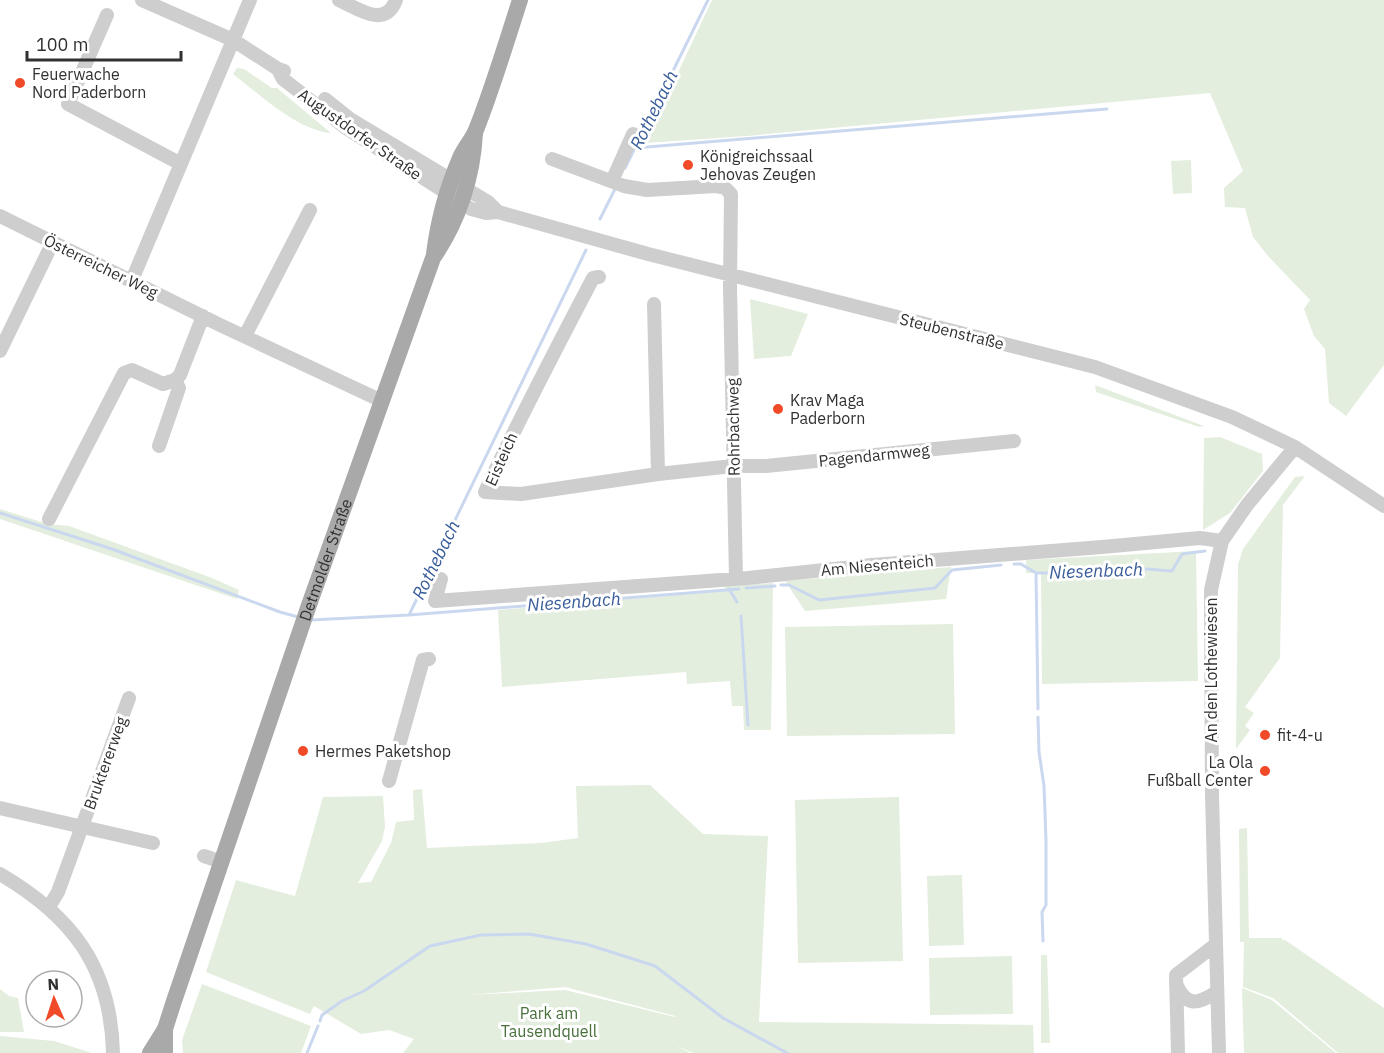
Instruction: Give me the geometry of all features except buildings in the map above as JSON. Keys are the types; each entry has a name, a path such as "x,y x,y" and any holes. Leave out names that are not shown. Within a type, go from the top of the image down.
{"main road":[{"name":"Detmolder Straße","path":"150,1053 165,1029 304,618 433,258 450,231 456,191 472,162 475,133 520,0"},
{"name":"Detmolder Straße","path":"165,1029 165,1053"}],"street":[{"name":"Augustdorfer Straße","path":"142,0 233,40 278,69 289,73 456,191"},
{"path":"132,280 250,0"},
{"path":"339,0 371,15 382,15 392,10 396,0"},
{"path":"107,15 68,104 181,164"},
{"path":"618,184 633,134"},
{"name":"Rohrbachweg","path":"552,159 618,184 646,190 716,186 725,188 731,194 730,276 736,579"},
{"name":"Steubenstraße","path":"456,191 471,209 486,213 498,212 730,276 1095,367 1232,417 1295,447 1384,506"},
{"path":"245,336 310,210"},
{"name":"Österreicher Weg","path":"0,216 382,401"},
{"path":"0,351 53,242"},
{"name":"Eisteich","path":"599,277 593,278 567,327 518,420 485,492 521,494 658,474 734,466"},
{"path":"654,304 658,474"},
{"path":"49,519 124,373 132,370 163,384 175,380 180,375 203,316"},
{"path":"654,330 669,329"},
{"path":"159,446 179,388 175,380"},
{"name":"Pagendarmweg","path":"734,466 766,466 1014,441"},
{"path":"1222,541 1247,505 1295,447"},
{"name":"Am Niesenteich","path":"441,579 435,601 736,579 872,565 1102,548 1200,538 1222,541"},
{"name":"An den Lothewiesen","path":"1219,1053 1215,945 1211,590 1222,541"},
{"path":"389,782 423,660 429,660"},
{"name":"Bruktererweg","path":"49,907 58,892 129,698"},
{"name":"Bruktererweg","path":"0,808 153,843"},
{"path":"204,856 222,862"},
{"path":"0,874 49,907 74,935 102,983 112,1024 113,1053"},
{"path":"1178,1053 1176,975 1215,945"},
{"path":"1175,982 1179,990 1191,1001 1199,1002 1217,992"}],"green space":[{"path":"712,0 1384,0 1384,365 1346,416 1329,403 1325,349 1314,336 1304,309 1310,300 1253,237 1245,208 1225,207 1224,188 1243,171 1210,93 747,136 645,143"},
{"path":"237,68 244,69 272,88 277,88 331,133 318,131 292,119 233,74"},
{"path":"1191,160 1192,193 1173,194 1171,161"},
{"path":"750,299 808,314 791,356 754,359"},
{"path":"1095,385 1204,426 1199,427 1096,392"},
{"path":"1220,437 1262,454 1263,471 1230,513 1203,530 1204,438"},
{"path":"1305,476 1283,505 1280,658 1245,707 1254,713 1245,726 1250,730 1236,749 1238,564 1243,549 1295,477"},
{"path":"0,509 48,524 69,526 212,578 239,590 237,599 0,519"},
{"path":"1196,551 1198,681 1042,684 1041,573 1026,573 1026,560"},
{"path":"951,567 946,599 805,611 785,581"},
{"path":"773,583 771,730 744,730 743,706 732,706 730,681 687,684 686,672 502,687 498,610 725,591 725,586"},
{"path":"953,624 955,734 787,736 785,627"},
{"name":"Park am Tausendquell","path":"650,785 703,834 768,836 759,1022 1033,1025 1034,1053 693,1053 675,1045 690,1053 403,1053 414,1039 389,1030 361,1034 314,1006 310,1014 206,972 236,880 295,896 323,797 383,796 385,827 382,841 358,883 371,882 391,843 396,822 414,820 413,790 422,789 427,848 541,843 578,838 576,786","holes":["565,987 675,1016 565,990 468,995"]},
{"path":"899,797 903,961 798,963 795,800"},
{"path":"1247,828 1249,938 1282,938 1384,1008 1384,1053 1338,1053 1273,998 1243,987 1244,942 1240,942 1239,829"},
{"path":"962,875 964,945 929,946 927,876"},
{"path":"1041,955 1047,955 1050,1043 1041,1043"},
{"path":"1012,956 1013,1014 930,1015 929,958"},
{"path":"202,984 311,1026 301,1053 183,1053 182,1040"},
{"path":"1242,988 1272,1000 1336,1053 1244,1053"},
{"path":"0,989 9,996 18,998 24,1032 0,1032"},
{"path":"0,1036 54,1041 92,1053 0,1053"}],"waterway":[{"name":"Rothebach","path":"625,168 708,0"},
{"path":"635,148 1107,109"},
{"name":"Rothebach","path":"600,219 616,187"},
{"name":"Rothebach","path":"409,615 586,250"},
{"name":"Rothebach","path":"0,513 112,549 298,617"},
{"name":"Niesenbach","path":"1014,564 1021,564 1036,573 1088,573 1133,568 1172,571 1182,554 1205,551"},
{"name":"Niesenbach","path":"781,585 789,585 819,600 935,588 952,570 1001,565"},
{"path":"1036,573 1038,709"},
{"name":"Niesenbach","path":"746,588 775,586"},
{"path":"729,589 737,602"},
{"name":"Niesenbach","path":"311,620 409,615 739,589"},
{"path":"741,616 748,725"},
{"path":"1038,717 1046,841 1046,905 1042,912 1043,941"},
{"path":"320,1021 322,1015 342,1001 364,991 430,946 481,935 529,934 586,944 655,966 723,1018 787,1053"},
{"path":"307,1053 318,1026"}],"place":[{"name":"Feuerwache Nord Paderborn","path":"20,83"},
{"name":"Königreichssaal Jehovas Zeugen","path":"688,165"},
{"name":"Krav Maga Paderborn","path":"778,409"},
{"name":"fit-4-u","path":"1265,735"},
{"name":"Hermes Paketshop","path":"303,751"},
{"name":"La Ola Fußball Center","path":"1265,771"}]}
